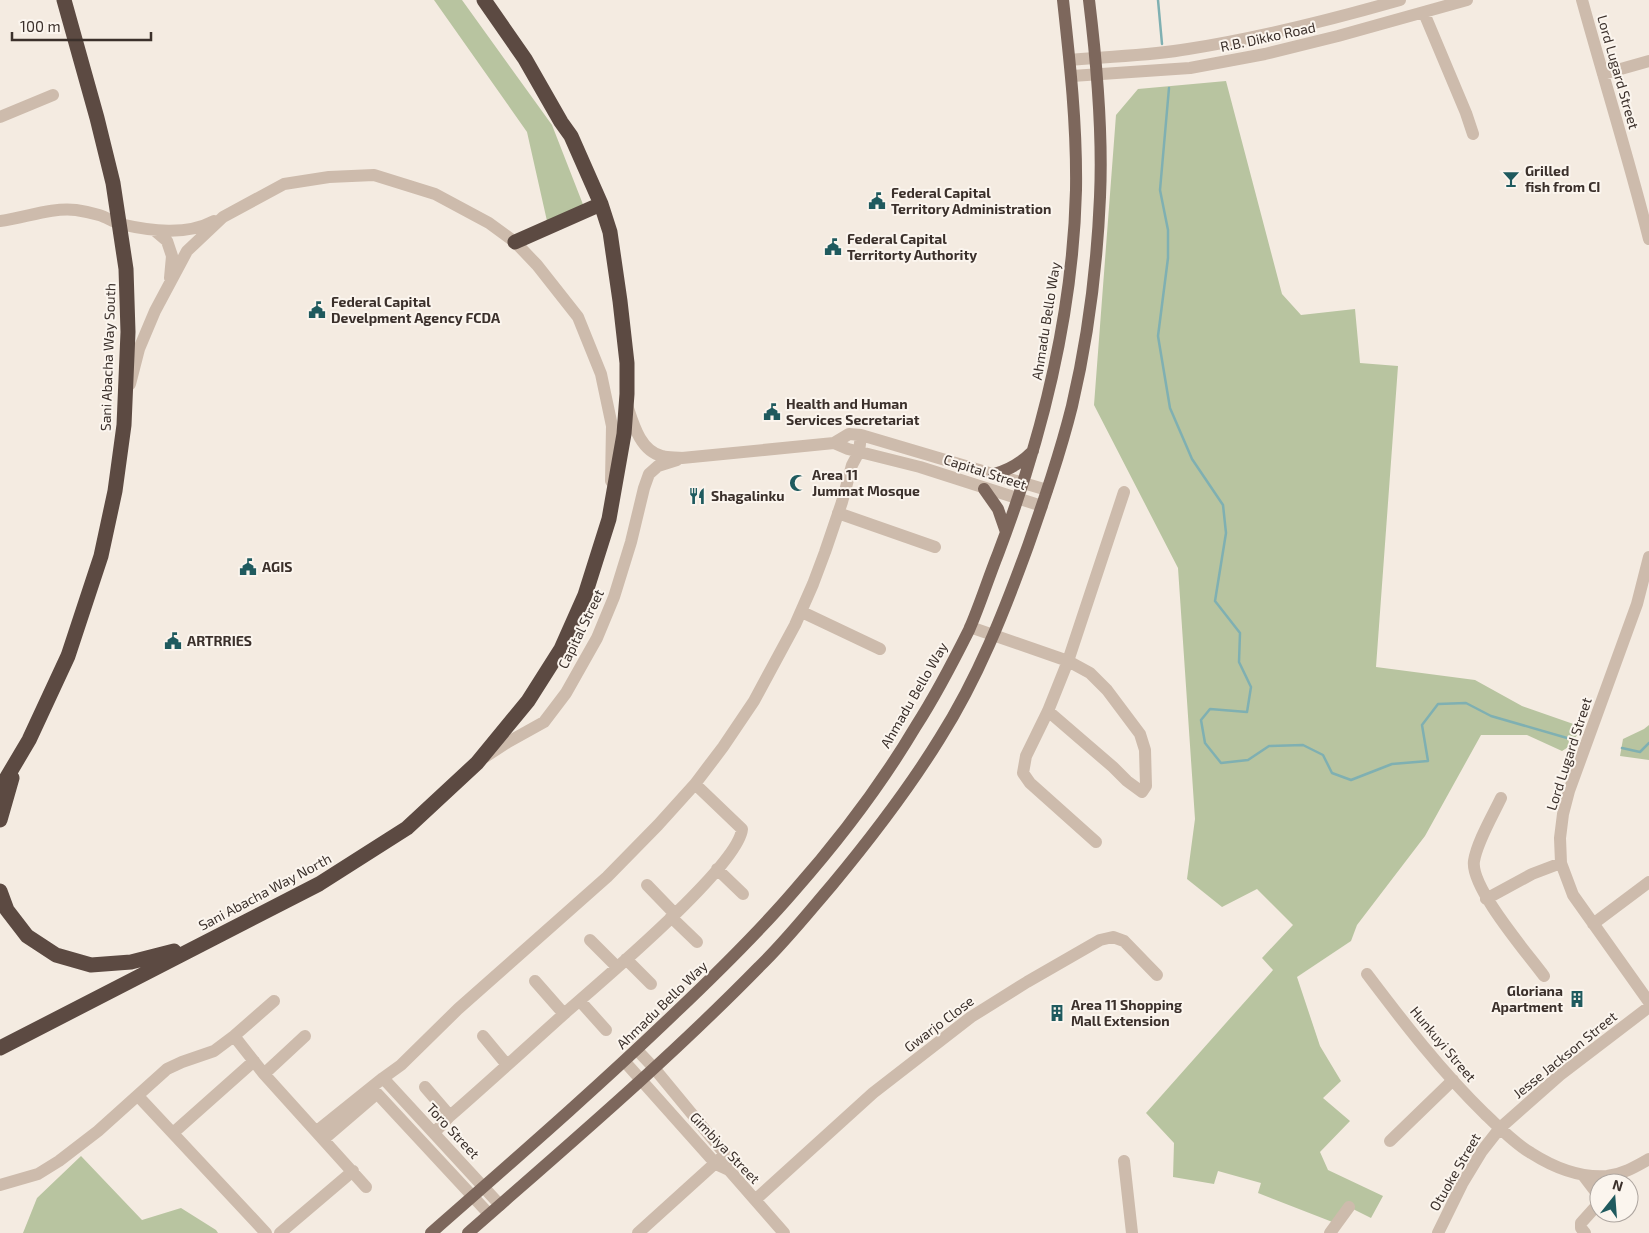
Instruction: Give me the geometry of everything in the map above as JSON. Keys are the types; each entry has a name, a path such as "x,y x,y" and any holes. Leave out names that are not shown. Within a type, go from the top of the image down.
{"highway":[{"name":"Sani Abacha Way South","path":"0,789 29,740 68,656 101,556 115,492 124,425 128,332 126,269 113,183 100,127 64,0"},
{"name":"Sani Abacha Way North","path":"0,1048 318,884 407,828 477,763 528,701 561,649 585,595 610,519 624,434 626,404 627,363 620,301 610,232 601,204 571,136 525,59 484,0"},
{"path":"515,242 601,204"},
{"path":"0,820 16,762"},
{"path":"0,891 7,910 27,936 56,955 91,964 131,962 169,953 233,928"}],"main road":[{"name":"Ahmadu Bello Way","path":"431,1233 625,1062 742,950 846,828 884,775 918,724 970,627 1019,499 1034,449 1056,359 1067,291 1074,232 1076,135 1072,76 1063,0"},
{"path":"468,1233 642,1081 761,966 814,906 865,845 907,789 942,737 994,636 1008,603 1042,506 1071,408 1080,367 1091,296 1100,195 1100,139 1096,58 1089,0"},
{"path":"994,474 1006,471 1017,465 1034,449"},
{"path":"984,488 998,509 1006,532"}],"street":[{"name":"R.B. Dikko Road","path":"1070,60 1186,50 1231,42 1290,29 1400,0"},
{"name":"R.B. Dikko Road","path":"1072,76 1190,68 1274,52 1467,0"},
{"name":"Lord Lugard Street","path":"1582,0 1633,175 1649,239"},
{"path":"1424,13 1474,134"},
{"path":"1603,74 1649,61"},
{"path":"0,117 53,95"},
{"path":"0,221 51,211 74,210 98,215 119,224 154,230 186,231 205,226 284,184 329,177 374,175 435,194 489,223 515,242 538,265 578,317 601,374 612,426 610,519"},
{"path":"125,400 139,349 155,312 187,251 223,217"},
{"path":"154,230 167,242 172,256 168,288"},
{"name":"Capital Street","path":"626,404 634,426 644,445 661,456 682,458 834,444 853,451 920,467 1042,506"},
{"path":"834,444 855,435 1047,490"},
{"path":"321,1135 375,1091 458,1009 607,877 695,784 754,701 777,662 802,612 838,514 852,465 855,435"},
{"name":"Capital Street","path":"477,763 508,742 544,722 566,693 597,638 614,597 649,474 658,466 682,458"},
{"path":"1096,842 1030,783 1023,773 1026,756 1048,711 1068,661 1124,492"},
{"path":"838,514 935,547"},
{"name":"Lord Lugard Street","path":"1649,557 1637,604 1569,791 1563,814 1560,838 1562,863 1573,895 1649,1002"},
{"path":"802,612 880,649"},
{"path":"970,627 1068,661 1090,673 1107,690 1140,734 1145,750 1146,786 1142,792 1048,711"},
{"path":"434,1133 450,1116 622,963 673,915 726,859 740,837 742,829 695,784"},
{"path":"1501,798 1476,852 1475,874 1486,899 1544,976"},
{"path":"1486,899 1532,874 1562,863"},
{"path":"717,869 743,894"},
{"path":"1593,924 1649,882"},
{"path":"647,885 697,942"},
{"name":"Gwarjo Close","path":"755,1200 873,1093 971,1017 1100,940 1113,937 1124,941 1157,975"},
{"path":"590,940 651,984"},
{"name":"Hunkuyi Street","path":"1367,974 1414,1036 1453,1080 1500,1128 1530,1153 1557,1167 1583,1175 1606,1176 1624,1173 1649,1159"},
{"path":"535,981 564,1014"},
{"path":"0,1185 38,1174 59,1161 81,1145 167,1069 214,1050 234,1036 274,1001"},
{"path":"580,1001 606,1030"},
{"name":"Jesse Jackson Street","path":"1500,1128 1560,1075 1649,1007"},
{"path":"234,1036 264,1074 366,1187"},
{"path":"264,1074 305,1036"},
{"path":"483,1036 507,1066"},
{"path":"637,1050 725,1154 729,1170"},
{"path":"173,1133 254,1061"},
{"name":"Gimbiya Street","path":"625,1062 716,1164 729,1170 784,1233"},
{"path":"1390,1141 1453,1080"},
{"name":"Toro Street","path":"386,1081 500,1205"},
{"path":"425,1087 450,1116"},
{"path":"375,1091 489,1214"},
{"path":"138,1096 266,1233"},
{"name":"Otuoke Street","path":"1438,1233 1462,1184 1482,1151 1500,1128"},
{"path":"638,1233 725,1154"},
{"path":"1124,1162 1132,1233"},
{"path":"280,1233 353,1171"},
{"path":"1583,1175 1589,1183"},
{"path":"1330,1233 1349,1207"},
{"path":"1585,1233 1581,1228 1581,1223 1589,1214"}],"green space":[{"path":"434,0 462,0 552,125 584,207 547,221 527,132"},
{"path":"1226,81 1282,294 1301,315 1355,309 1360,363 1398,366 1376,667 1475,680 1522,706 1582,727 1570,746 1562,751 1527,735 1481,735 1425,836 1357,925 1351,941 1297,977 1320,1046 1341,1081 1323,1098 1350,1121 1320,1152 1328,1170 1383,1196 1371,1218 1353,1209 1335,1223 1258,1193 1261,1183 1218,1171 1214,1184 1173,1177 1174,1143 1146,1113 1273,970 1262,958 1293,925 1257,889 1222,907 1187,879 1195,819 1178,568 1094,405 1116,115 1138,89"},
{"path":"1649,725 1649,760 1620,756 1623,739"},
{"path":"81,1156 142,1220 181,1208 218,1233 23,1233 37,1198"}],"waterway":[{"path":"1158,0 1162,44"},
{"path":"1169,88 1160,190 1168,230 1168,258 1158,336 1170,408 1192,459 1223,505 1226,533 1215,601 1240,633 1239,662 1251,687 1247,712 1210,709 1201,720 1205,743 1221,763 1248,760 1269,746 1303,745 1323,755 1332,773 1351,780 1392,764 1428,761 1422,725 1438,704 1466,703 1491,716 1574,740"},
{"path":"1622,748 1640,752 1649,743"}],"place":[{"name":"Grilled fish from CI","path":"1511,179"},
{"name":"Federal Capital Territory Administration","path":"877,201"},
{"name":"Federal Capital Territorty Authority","path":"833,247"},
{"name":"Federal Capital Develpment Agency FCDA","path":"317,310"},
{"name":"Health and Human Services Secretariat","path":"772,412"},
{"name":"Area 11 Jummat Mosque","path":"798,483"},
{"name":"Shagalinku","path":"697,496"},
{"name":"AGIS","path":"248,567"},
{"name":"ARTRRIES","path":"173,641"},
{"name":"Gloriana Apartment","path":"1577,999"},
{"name":"Area 11 Shopping Mall Extension","path":"1057,1013"}]}
